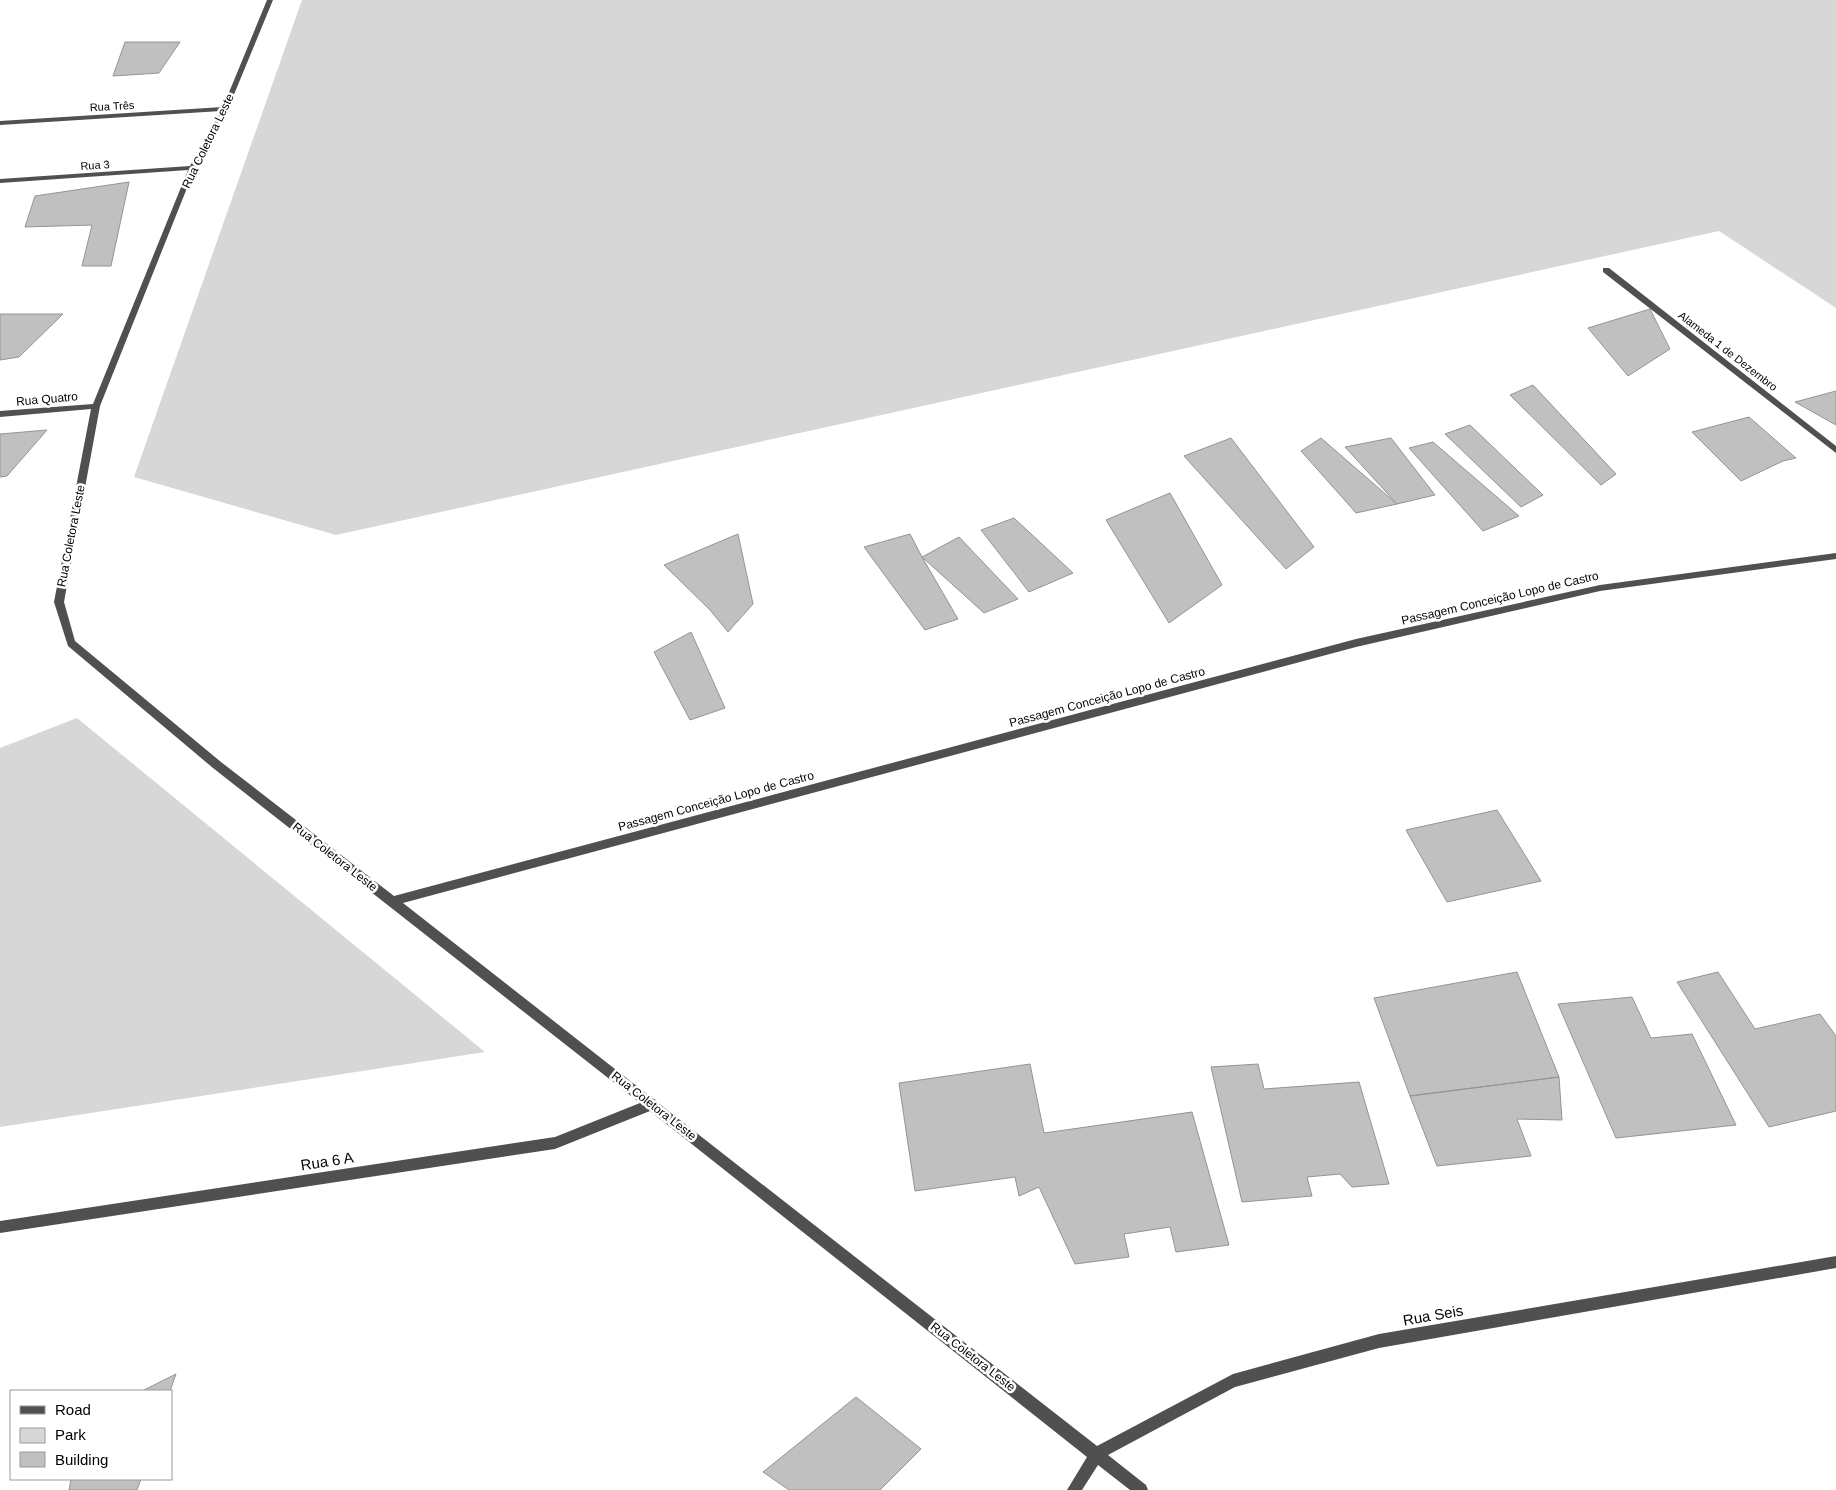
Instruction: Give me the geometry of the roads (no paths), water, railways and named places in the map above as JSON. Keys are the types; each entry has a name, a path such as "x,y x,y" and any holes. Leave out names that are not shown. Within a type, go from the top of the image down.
{"street":[{"name":"Rua Coletora Leste","path":"270,0 225,109 192,168 96,406 58,602 71,643 217,765 652,1104 1141,1490"},
{"name":"Rua Três","path":"0,123 225,109"},
{"name":"Rua 3","path":"0,181 192,168"},
{"name":"Alameda 1 de Dezembro","path":"1606,270 1836,450"},
{"name":"Rua Quatro","path":"0,414 96,406"},
{"name":"Passagem Conceição Lopo de Castro","path":"392,900 1356,643 1600,588 1836,556"},
{"name":"Rua 6 A","path":"0,1227 555,1142 652,1104"},
{"name":"Rua Seis","path":"1096,1454 1233,1381 1379,1341 1836,1262"},
{"path":"1074,1490 1096,1454"}]}
